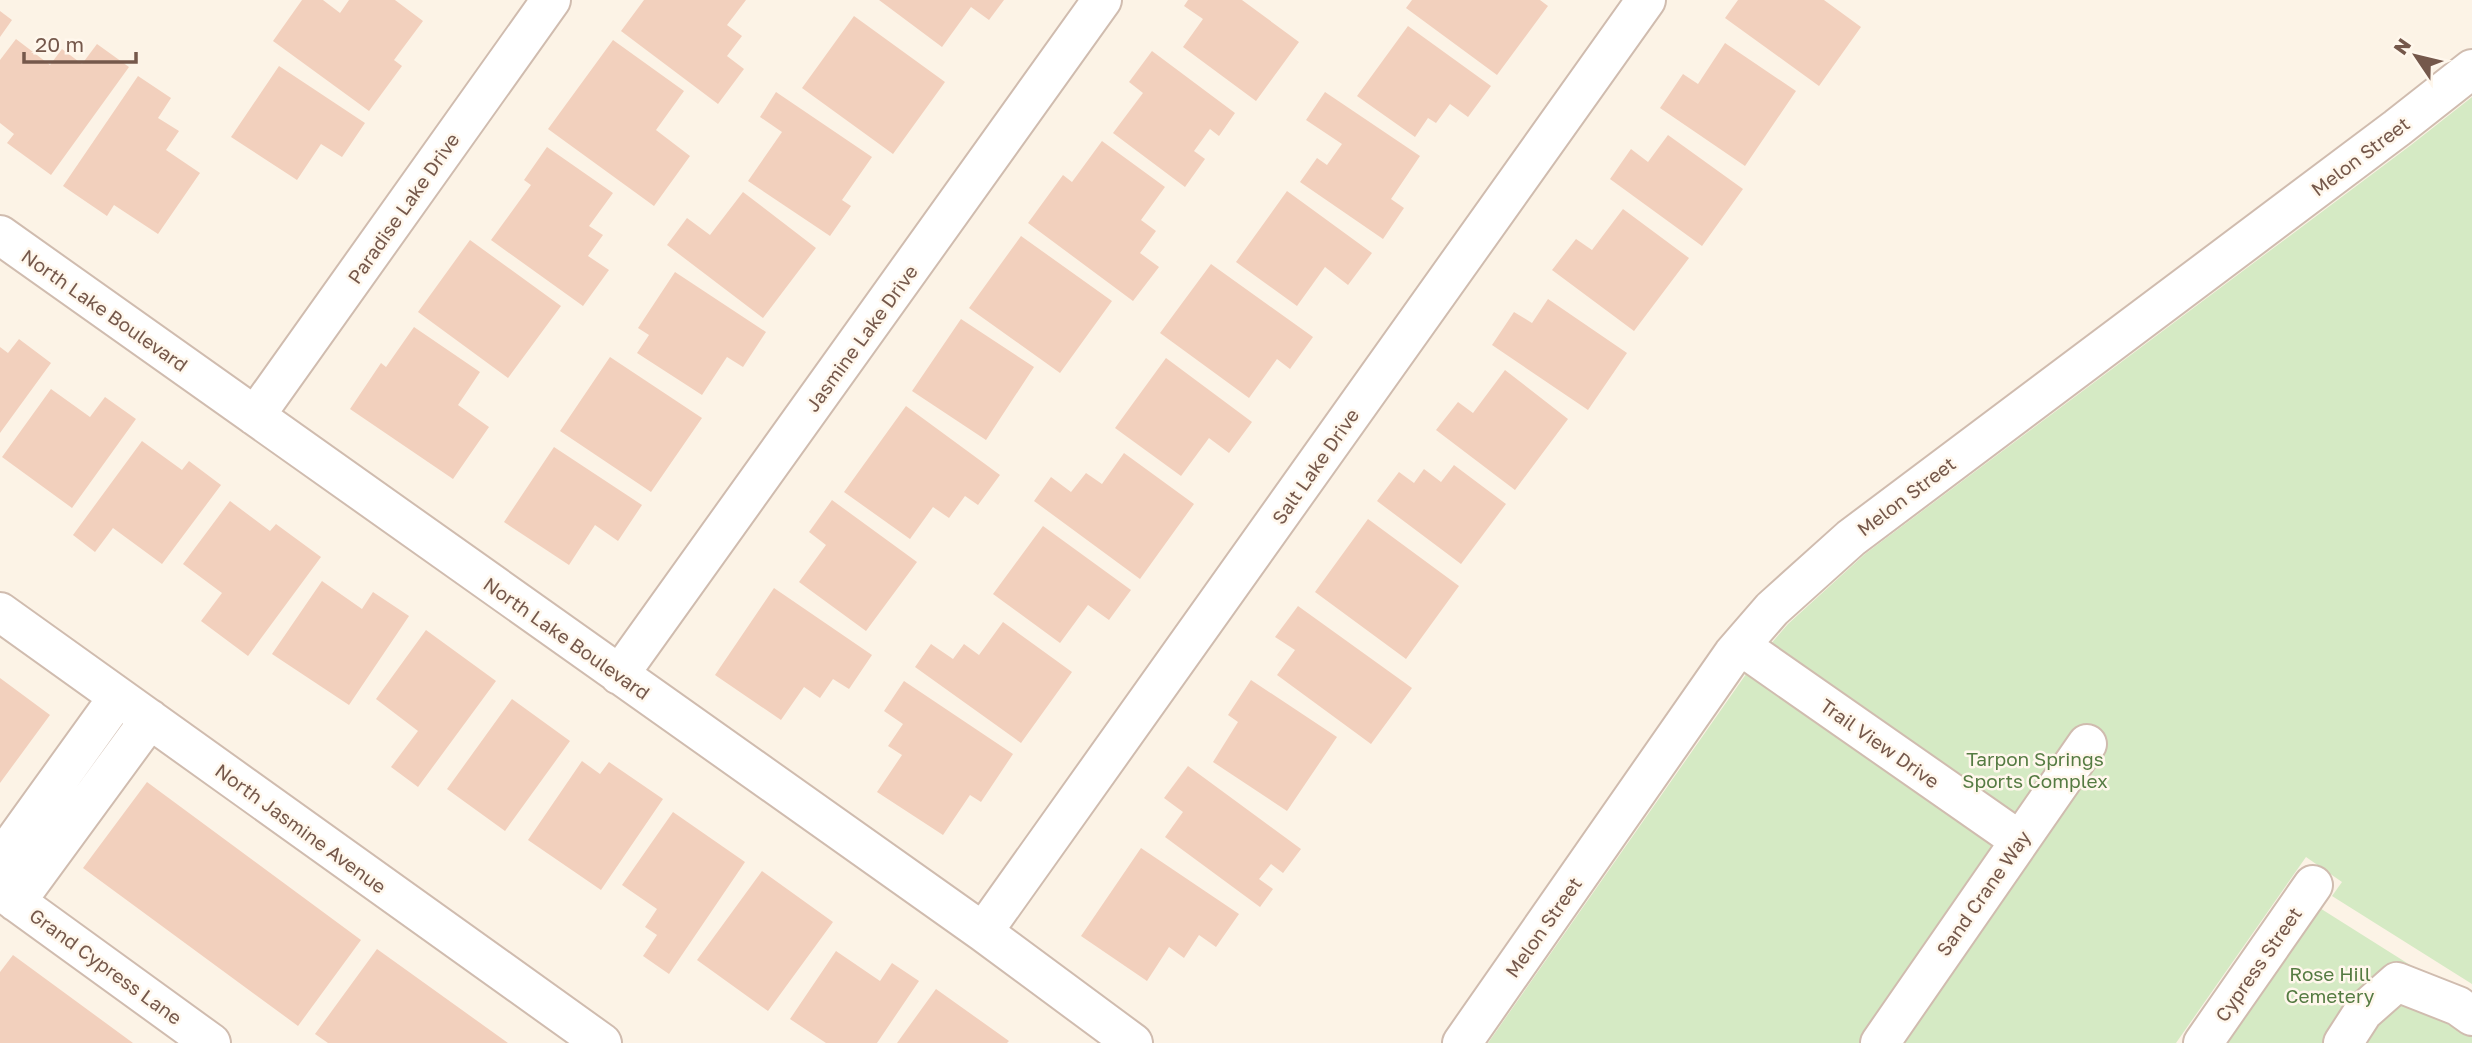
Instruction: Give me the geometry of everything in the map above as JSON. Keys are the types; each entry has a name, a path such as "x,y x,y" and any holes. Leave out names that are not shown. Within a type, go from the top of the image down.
{"street":[{"name":"Paradise Lake Drive","path":"255,416 551,0"},
{"name":"Jasmine Lake Drive","path":"619,675 1102,0"},
{"name":"Salt Lake Drive","path":"983,932 1646,0"},
{"name":"Melon Street","path":"1462,1043 1741,646 1772,609 1851,538 2386,137 2472,69"},
{"name":"North Lake Boulevard","path":"0,235 983,932 1133,1043"},
{"name":"North Jasmine Avenue","path":"0,612 602,1043"},
{"name":"Trail View Drive","path":"1741,646 2019,840"},
{"path":"0,861 118,697"},
{"path":"8,896 95,794 150,719"},
{"name":"Sand Crane Way","path":"1880,1043 2087,744"},
{"path":"62,774 95,794"},
{"name":"Cypress Street","path":"2203,1043 2313,885"},
{"name":"Grand Cypress Lane","path":"8,896 211,1043"},
{"path":"2343,1043 2363,1012 2397,982 2458,1006 2472,1016"}],"green space":[{"name":"Tarpon Springs Sports Complex","path":"2472,97 2472,984 2332,896 2342,882 2306,857 2176,1043 1488,1043 1751,667 1788,624 1865,554"},
{"name":"Rose Hill Cemetery","path":"2315,905 2472,1004 2472,1043 2217,1043"}],"building":[{"path":"302,0 323,0 340,13 349,0 395,0 423,21 394,60 402,66 369,111 273,41"},
{"path":"644,0 746,0 727,25 742,36 727,56 744,69 718,104 621,31"},
{"path":"879,0 1004,0 989,20 971,7 942,47"},
{"path":"1188,0 1242,0 1299,42 1256,101 1183,47 1203,19 1184,6"},
{"path":"1412,0 1540,0 1548,6 1497,75 1406,8"},
{"path":"1738,0 1824,0 1861,27 1819,86 1725,18"},
{"path":"0,11 12,20 0,37"},
{"path":"854,16 945,82 893,154 802,88"},
{"path":"1408,26 1491,86 1468,117 1450,104 1436,123 1428,118 1415,137 1357,96"},
{"path":"16,39 50,65 62,49 82,64 97,44 129,67 51,175 7,143 14,134 0,123 0,60"},
{"path":"613,40 684,91 656,130 690,156 654,206 548,129"},
{"path":"1725,43 1796,91 1745,166 1660,108 1683,74 1698,84"},
{"path":"1152,51 1235,113 1219,136 1210,129 1194,151 1205,159 1185,187 1113,133 1143,93 1129,82"},
{"path":"279,66 365,123 342,157 321,144 297,180 231,137"},
{"path":"138,76 171,98 158,118 179,131 166,150 200,173 158,234 114,205 107,216 63,186"},
{"path":"776,92 872,157 842,200 851,206 830,236 748,181 782,132 760,117"},
{"path":"1325,92 1420,156 1391,199 1404,208 1383,239 1300,182 1317,158 1327,165 1342,144 1306,120"},
{"path":"1668,135 1743,189 1702,246 1610,179 1631,149 1648,162"},
{"path":"1102,141 1165,187 1141,220 1156,231 1140,253 1159,267 1133,301 1028,223 1063,175 1072,182"},
{"path":"547,147 613,193 589,226 603,235 588,256 609,270 583,306 491,240 531,185 524,180"},
{"path":"1287,191 1372,253 1348,285 1325,267 1297,306 1236,262"},
{"path":"743,192 816,248 763,318 667,245 687,218 710,235"},
{"path":"1623,209 1689,258 1634,331 1552,270 1576,239 1592,250"},
{"path":"1021,236 1112,301 1060,373 969,308"},
{"path":"470,240 561,306 508,378 418,312"},
{"path":"1211,264 1313,337 1290,369 1277,359 1249,398 1160,333"},
{"path":"675,272 766,332 743,367 727,357 702,395 637,353 649,335 638,328"},
{"path":"1548,299 1627,353 1588,410 1492,345 1514,312 1532,323"},
{"path":"961,319 1034,367 986,440 912,391"},
{"path":"414,327 480,372 458,405 489,427 453,479 350,409 381,363 386,367"},
{"path":"19,339 51,363 0,433 0,347 8,353"},
{"path":"610,357 702,418 651,492 560,431"},
{"path":"1166,358 1252,422 1229,453 1209,438 1181,476 1115,428"},
{"path":"1505,370 1568,419 1515,490 1436,430 1458,402 1473,413"},
{"path":"51,389 90,417 105,397 136,419 72,508 2,457"},
{"path":"906,406 1000,475 978,505 965,496 949,518 933,507 910,539 844,492"},
{"path":"142,441 182,470 189,461 221,485 162,564 113,528 95,552 73,535"},
{"path":"554,447 642,505 618,541 595,525 569,565 504,522"},
{"path":"1124,453 1194,504 1140,579 1034,501 1051,477 1071,492 1086,473 1102,484"},
{"path":"1454,465 1506,504 1461,564 1377,501 1399,472 1414,483 1424,469 1441,482"},
{"path":"832,500 917,562 866,631 799,582 826,545 809,532"},
{"path":"230,501 270,531 276,524 321,557 248,656 201,621 222,593 183,564"},
{"path":"1368,519 1459,586 1406,659 1315,592"},
{"path":"1043,526 1131,590 1109,620 1088,605 1060,643 993,594"},
{"path":"322,581 362,609 373,592 409,616 349,705 272,654"},
{"path":"774,588 872,655 849,689 833,679 820,698 804,687 781,720 715,675"},
{"path":"1298,606 1412,688 1371,744 1277,675 1295,650 1275,637"},
{"path":"1003,622 1072,672 1021,743 915,667 931,644 953,659 964,644 979,655"},
{"path":"426,630 496,681 418,787 391,767 418,731 376,699"},
{"path":"0,678 50,715 0,783"},
{"path":"1251,680 1337,737 1287,811 1213,762 1238,722 1228,715"},
{"path":"904,681 1013,754 981,802 970,795 943,835 877,792 902,755 888,746 903,724 884,711"},
{"path":"512,699 570,741 505,831 447,789"},
{"path":"582,761 600,774 609,762 663,799 601,890 528,840"},
{"path":"1188,766 1301,849 1283,873 1271,864 1259,879 1273,889 1260,907 1165,837 1183,812 1164,798"},
{"path":"147,782 361,940 298,1026 83,868"},
{"path":"673,812 745,862 669,974 643,956 657,935 645,927 657,909 622,885"},
{"path":"1141,848 1239,914 1216,947 1199,935 1184,958 1169,947 1147,981 1081,936"},
{"path":"762,871 833,922 768,1011 697,960"},
{"path":"377,949 508,1043 328,1043 315,1034"},
{"path":"836,951 880,981 892,963 919,981 877,1043 826,1043 790,1019"},
{"path":"13,955 133,1043 0,1043 0,972"},
{"path":"936,989 1009,1041 897,1043"}]}
